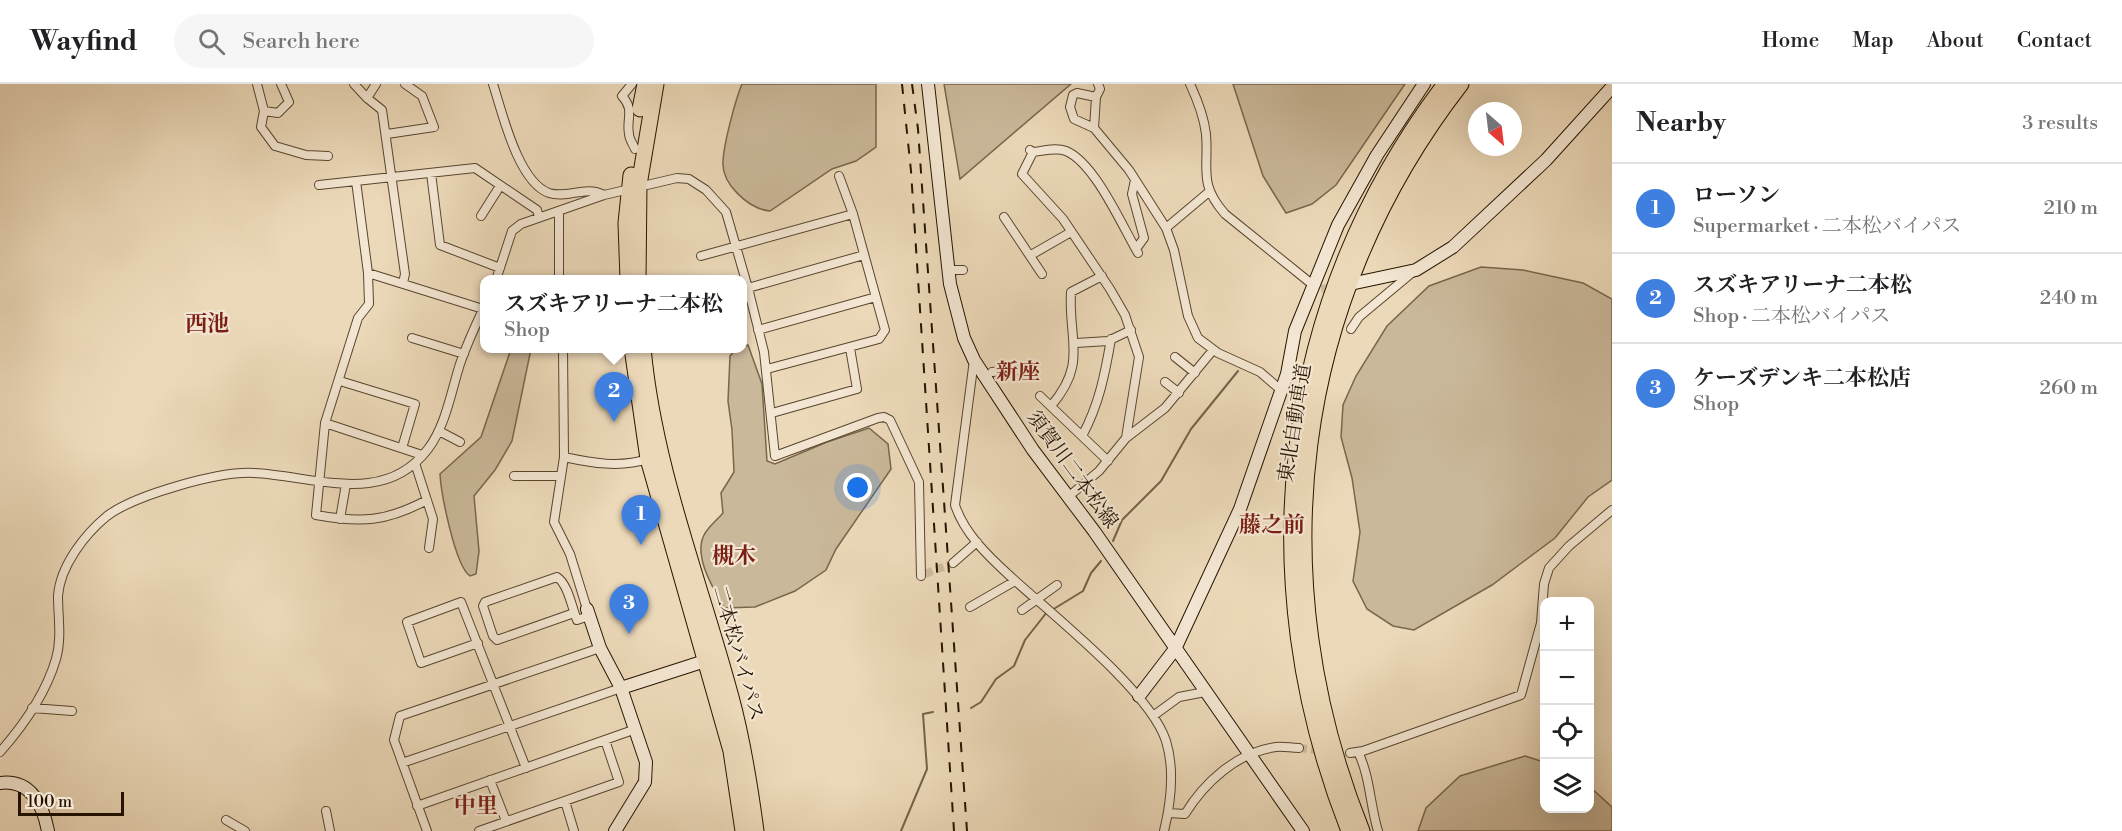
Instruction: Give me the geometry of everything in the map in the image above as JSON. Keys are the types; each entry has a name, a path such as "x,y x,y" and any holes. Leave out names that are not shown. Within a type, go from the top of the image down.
{"highway":[{"path":"638,275 634,187 635,149 645,84"},
{"path":"628,275 626,223 656,84"},
{"name":"東北自動車道","path":"1349,831 1313,725 1297,638 1290,538 1297,441 1315,349 1342,267 1382,181 1407,138 1445,84"},
{"name":"東北自動車道","path":"1362,831 1336,760 1312,656 1302,539 1309,441 1316,398 1338,315 1368,235 1417,146 1461,84"},
{"name":"二本松バイパス","path":"633,353 648,459 731,751 743,831"},
{"name":"二本松バイパス","path":"644,353 654,425 668,486 741,736 756,831"}],"street":[{"path":"257,84 264,111 261,127 275,147 306,155 328,156"},
{"path":"264,111 278,113 286,108 289,102 281,84"},
{"path":"354,84 382,110 393,175 405,274 403,283"},
{"path":"367,98 376,84"},
{"path":"387,134 434,127 422,96 405,84"},
{"path":"493,84 516,154 526,172 541,188 558,194 592,190 604,195"},
{"path":"632,84 622,96 631,112 628,134 635,149"},
{"name":"須賀川二本松線","path":"928,84 953,301 964,338 974,360 1303,831"},
{"path":"1094,128 1096,97 1100,89 1098,84"},
{"path":"1190,84 1200,107 1206,135 1204,160 1213,200 1225,214 1314,290"},
{"path":"1139,696 1175,650 1240,509 1282,391 1295,331 1314,290 1338,225 1357,187 1424,84"},
{"path":"1352,329 1359,317 1416,270 1441,257 1486,218 1546,160 1612,87"},
{"path":"1096,97 1077,93 1073,95 1070,107 1074,119 1094,128 1135,180 1166,228 1174,250 1191,327 1203,344 1260,372 1282,391"},
{"path":"1126,438 1139,368 1139,357 1131,330 1125,315 1102,276 1071,232 1022,174 1031,151 1060,149 1074,156 1093,175 1137,251 1144,238 1132,194 1135,180"},
{"path":"319,185 393,175 475,168 537,210 539,217"},
{"path":"432,173 440,245 500,268"},
{"path":"767,369 879,339 885,330 853,214 839,176"},
{"path":"497,275 512,231 539,217 604,195 676,178 689,179 706,190 726,212 744,275"},
{"path":"356,181 368,273 369,304 358,318 325,423 316,515 369,521 389,517 427,500"},
{"path":"481,216 500,186"},
{"path":"1166,228 1210,191"},
{"path":"559,211 559,275"},
{"path":"701,256 853,214"},
{"path":"1004,217 1042,273"},
{"path":"1031,255 1071,232"},
{"path":"748,288 864,255"},
{"path":"948,270 963,270"},
{"path":"1355,283 1416,270"},
{"path":"368,273 480,307"},
{"path":"1051,406 1068,382 1076,344 1071,292 1102,276"},
{"path":"747,285 767,369 775,456 878,418 884,417 890,420 919,482 921,576"},
{"path":"758,330 876,297"},
{"path":"0,752 32,708 52,673 57,657 60,628 58,593 69,563 87,536 109,515 138,498 209,479 252,472 346,484 383,481 398,476 415,463 439,431 464,354 480,317"},
{"path":"1076,344 1111,339 1131,330"},
{"path":"412,338 464,354"},
{"path":"1082,436 1099,398 1111,339"},
{"path":"772,413 857,388 850,348"},
{"path":"1068,497 1108,461 1126,438 1165,408 1214,350"},
{"path":"562,353 564,457 554,522 570,554 600,648 621,688 646,762 645,782 615,831"},
{"path":"1175,357 1195,373"},
{"path":"974,360 955,505 960,520 977,542 1015,581 1139,696 1154,716 1166,740 1170,766 1168,813 1164,831"},
{"path":"992,372 1030,369"},
{"path":"340,381 415,404 402,448"},
{"path":"1165,382 1179,393"},
{"path":"1040,396 1108,461"},
{"path":"325,423 422,455"},
{"path":"439,431 460,442"},
{"path":"564,457 594,463 622,464 648,459"},
{"path":"415,463 433,519 429,548"},
{"path":"514,476 560,476"},
{"path":"340,519 346,484"},
{"path":"1378,831 1369,801 1366,773 1354,753 1521,695 1541,623 1544,584 1549,568 1569,546 1612,510"},
{"path":"953,563 977,542"},
{"path":"574,613 497,640 493,636 483,606 485,602 557,577 562,580 577,620 588,612"},
{"path":"970,607 1015,581"},
{"path":"1022,610 1057,585"},
{"path":"477,643 421,663 407,622 461,602 526,768"},
{"path":"427,831 394,740 400,716 600,648"},
{"path":"402,763 705,661"},
{"path":"1154,716 1179,697 1205,692"},
{"path":"32,708 72,711"},
{"path":"417,806 636,729"},
{"path":"479,831 619,782 605,740"},
{"path":"1168,813 1185,814 1206,784 1250,756 1272,747 1299,748"},
{"path":"490,780 506,821"},
{"path":"0,783 21,784 33,794 40,804 48,831"},
{"path":"565,801 574,831"},
{"path":"326,811 330,831"},
{"path":"226,820 245,831"}],"shaded area":[{"path":"742,84 876,84 876,147 856,161 832,169 770,211 754,206 731,186 723,161 728,133"},
{"path":"944,84 1071,84 960,179"},
{"path":"1233,84 1405,84 1336,185 1312,204 1286,213 1263,176"},
{"path":"1481,267 1523,270 1583,283 1612,299 1612,480 1588,497 1555,538 1492,585 1414,630 1393,626 1367,609 1353,581 1360,532 1352,478 1341,437 1343,405 1356,376 1387,326 1429,286"},
{"path":"747,345 762,384 767,461 775,464 827,442 869,428 888,444 891,469 836,549 826,570 795,591 755,607 724,608 706,573 701,544 710,526 723,513 721,493 734,472 728,401 730,356 733,353 747,353"},
{"path":"510,353 530,353 512,441 495,470 474,496 479,551 476,574 470,576 464,570 454,544 440,474 481,437"},
{"path":"1525,756 1540,761 1540,813 1594,813 1594,791 1612,807 1612,831 1418,831 1426,808 1460,776"}],"waterway":[{"path":"1113,541 1122,520 1161,481 1191,429 1238,371"},
{"path":"1052,610 1083,591 1091,573 1101,561"},
{"path":"971,708 981,702 996,679 1014,666 1025,640 1047,612"},
{"path":"901,831 927,769 923,714 933,712"}],"tunnel":[{"path":"1321,289 1339,286"},
{"path":"925,574 953,563"},
{"path":"1299,748 1325,751"}],"railway":[{"path":"902,84 911,171 954,831"},
{"path":"912,84 918,129 967,831"}],"place":[{"name":"スズキアリーナ二本松","path":"614,422"},
{"name":"ローソン","path":"641,545"},
{"name":"ケーズデンキ二本松店","path":"629,634"}],"district":[{"name":"西池","path":"207,323"},
{"name":"新座","path":"1018,371"},
{"name":"藤之前","path":"1272,524"},
{"name":"槻木","path":"734,555"},
{"name":"中里","path":"476,805"}]}
